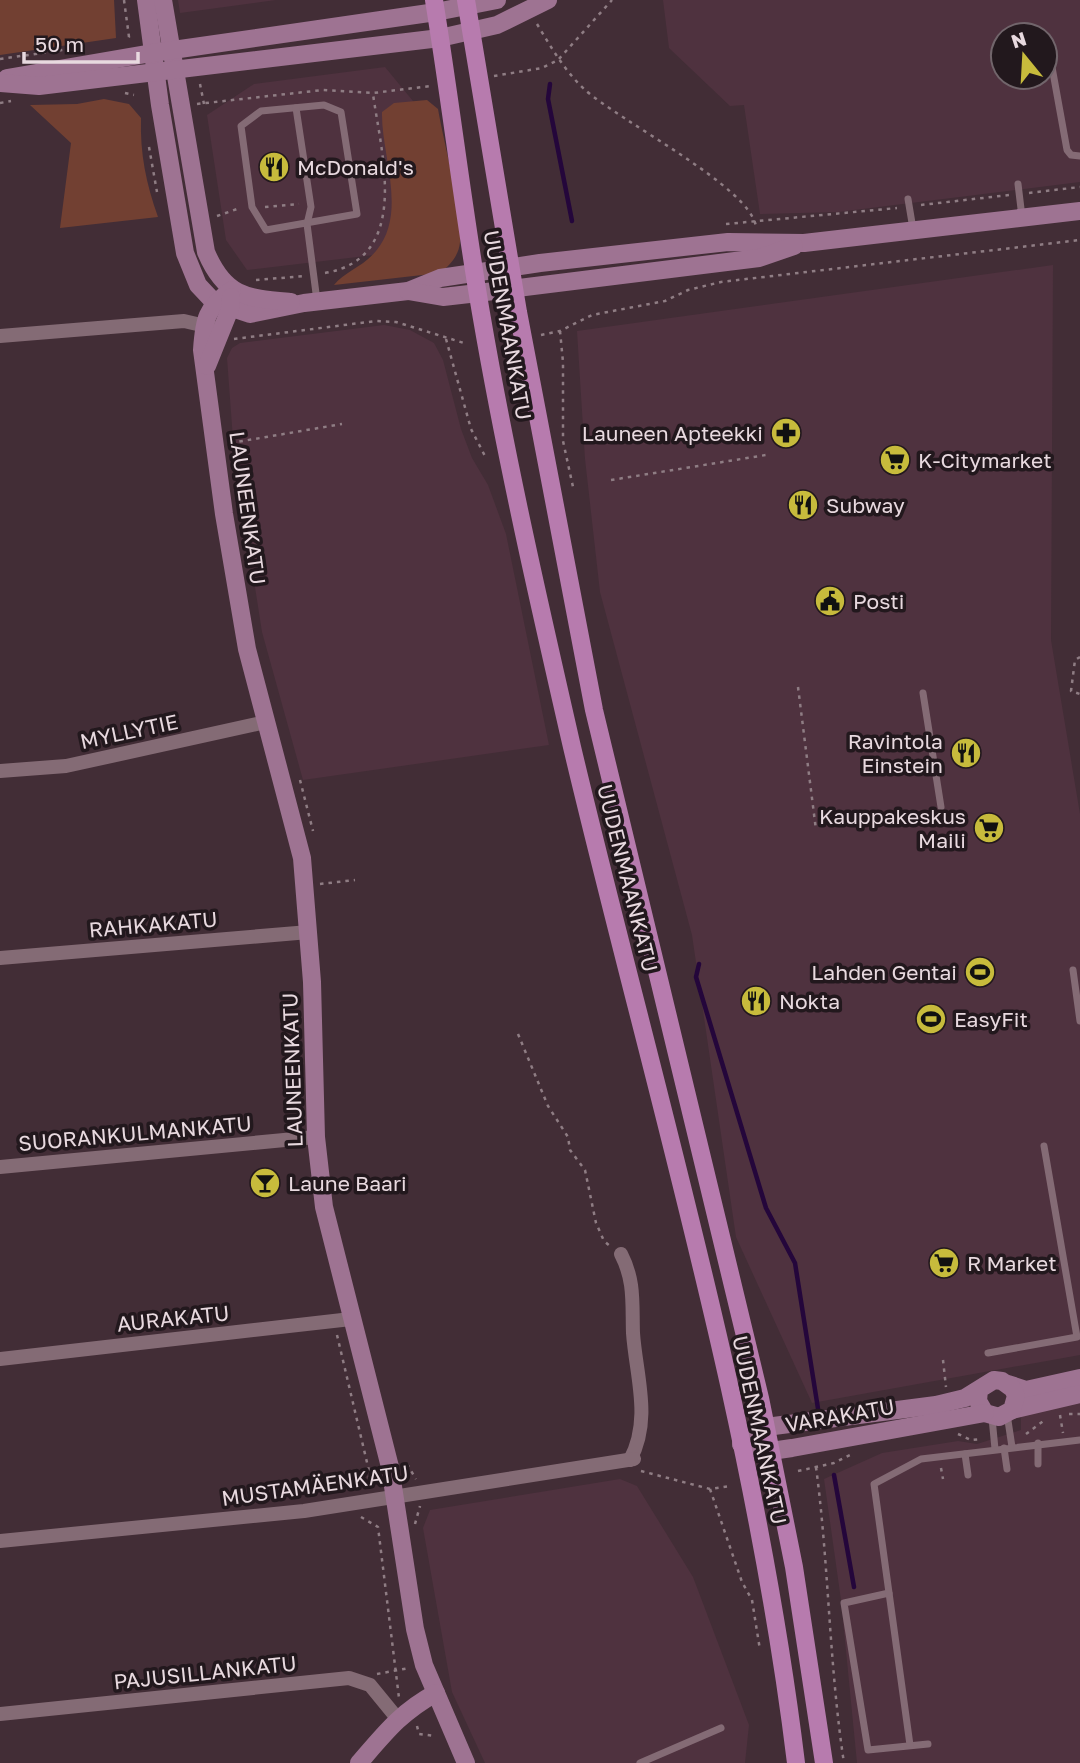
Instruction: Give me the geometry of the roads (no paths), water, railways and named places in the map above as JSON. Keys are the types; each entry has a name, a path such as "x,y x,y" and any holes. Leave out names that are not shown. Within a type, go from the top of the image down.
{"main road":[{"name":"UUDENMAANKATU","path":"467,3 510,267 597,723 766,1427 794,1567 824,1763"},
{"name":"UUDENMAANKATU","path":"435,6 474,271 510,467 571,741 702,1267 741,1444 796,1763"}],"street":[{"path":"146,0 152,53 185,253 198,285 222,305 250,314 311,302 408,291 440,278 474,271 728,242 804,243 1080,211"},
{"path":"163,0 174,50 206,252 214,272 232,290 251,299 311,302"},
{"path":"0,81 435,6 497,0"},
{"path":"0,81 38,86 440,38 471,32 516,17 548,0"},
{"path":"408,291 443,297 514,289 759,258 804,243"},
{"path":"210,358 222,331 222,305 232,290"},
{"name":"LAUNEENKATU","path":"222,305 204,325 202,350 210,358 226,526 247,649 302,858 309,932 316,1137 342,1320 382,1431 415,1629 436,1693 466,1763"},
{"path":"0,336 184,321 222,331"},
{"name":"MYLLYTIE","path":"0,771 66,765 266,722"},
{"name":"RAHKAKATU","path":"0,958 309,932"},
{"name":"SUORANKULMANKATU","path":"0,1167 316,1137"},
{"name":"MUSTAMÄENKATU","path":"0,1541 394,1499 420,1492 632,1459 639,1443 642,1410 634,1334 632,1275 621,1254"},
{"name":"AURAKATU","path":"0,1359 342,1320"},
{"path":"1008,1384 1016,1396 999,1414 978,1401 979,1390 994,1380 1008,1384 1026,1390 1080,1378"},
{"name":"VARAKATU","path":"741,1444 766,1427 936,1405 965,1398 979,1390"},
{"name":"VARAKATU","path":"741,1444 771,1451 856,1444 1080,1395"},
{"name":"PAJUSILLANKATU","path":"0,1714 349,1678 370,1685 399,1707"},
{"path":"359,1763 399,1707 436,1693"}],"lane":[{"path":"1056,91 1067,150 1079,156 1080,165"},
{"path":"324,105 341,112 357,214 265,230 252,207 241,126 261,111 296,108 324,105"},
{"path":"296,108 311,207 307,224 311,302"},
{"path":"1018,184 1022,218"},
{"path":"908,199 913,230"},
{"path":"923,694 941,807"},
{"path":"1073,970 1080,1021"},
{"path":"988,1353 1077,1337 1044,1146"},
{"path":"999,1414 1011,1436 1004,1448"},
{"path":"999,1414 995,1438 1004,1448 1007,1469"},
{"path":"910,1745 874,1484 921,1459 1080,1440"},
{"path":"1038,1443 1038,1464"},
{"path":"965,1454 968,1475"},
{"path":"888,1593 844,1603 868,1750 928,1744"},
{"path":"640,1763 721,1728"}],"waterway":[{"path":"550,84 548,99 572,221"},
{"path":"699,964 696,977 766,1208 795,1263 819,1415"},
{"path":"834,1475 854,1587"}],"place":[{"name":"McDonald's","path":"274,167"},
{"name":"Launeen Apteekki","path":"786,433"},
{"name":"K-Citymarket","path":"895,460"},
{"name":"Subway","path":"803,505"},
{"name":"Posti","path":"830,601"},
{"name":"Ravintola Einstein","path":"966,753"},
{"name":"Kauppakeskus Maili","path":"989,828"},
{"name":"Lahden Gentai","path":"980,972"},
{"name":"Nokta","path":"756,1001"},
{"name":"EasyFit","path":"931,1019"},
{"name":"Laune Baari","path":"265,1183"},
{"name":"R Market","path":"944,1263"}]}
